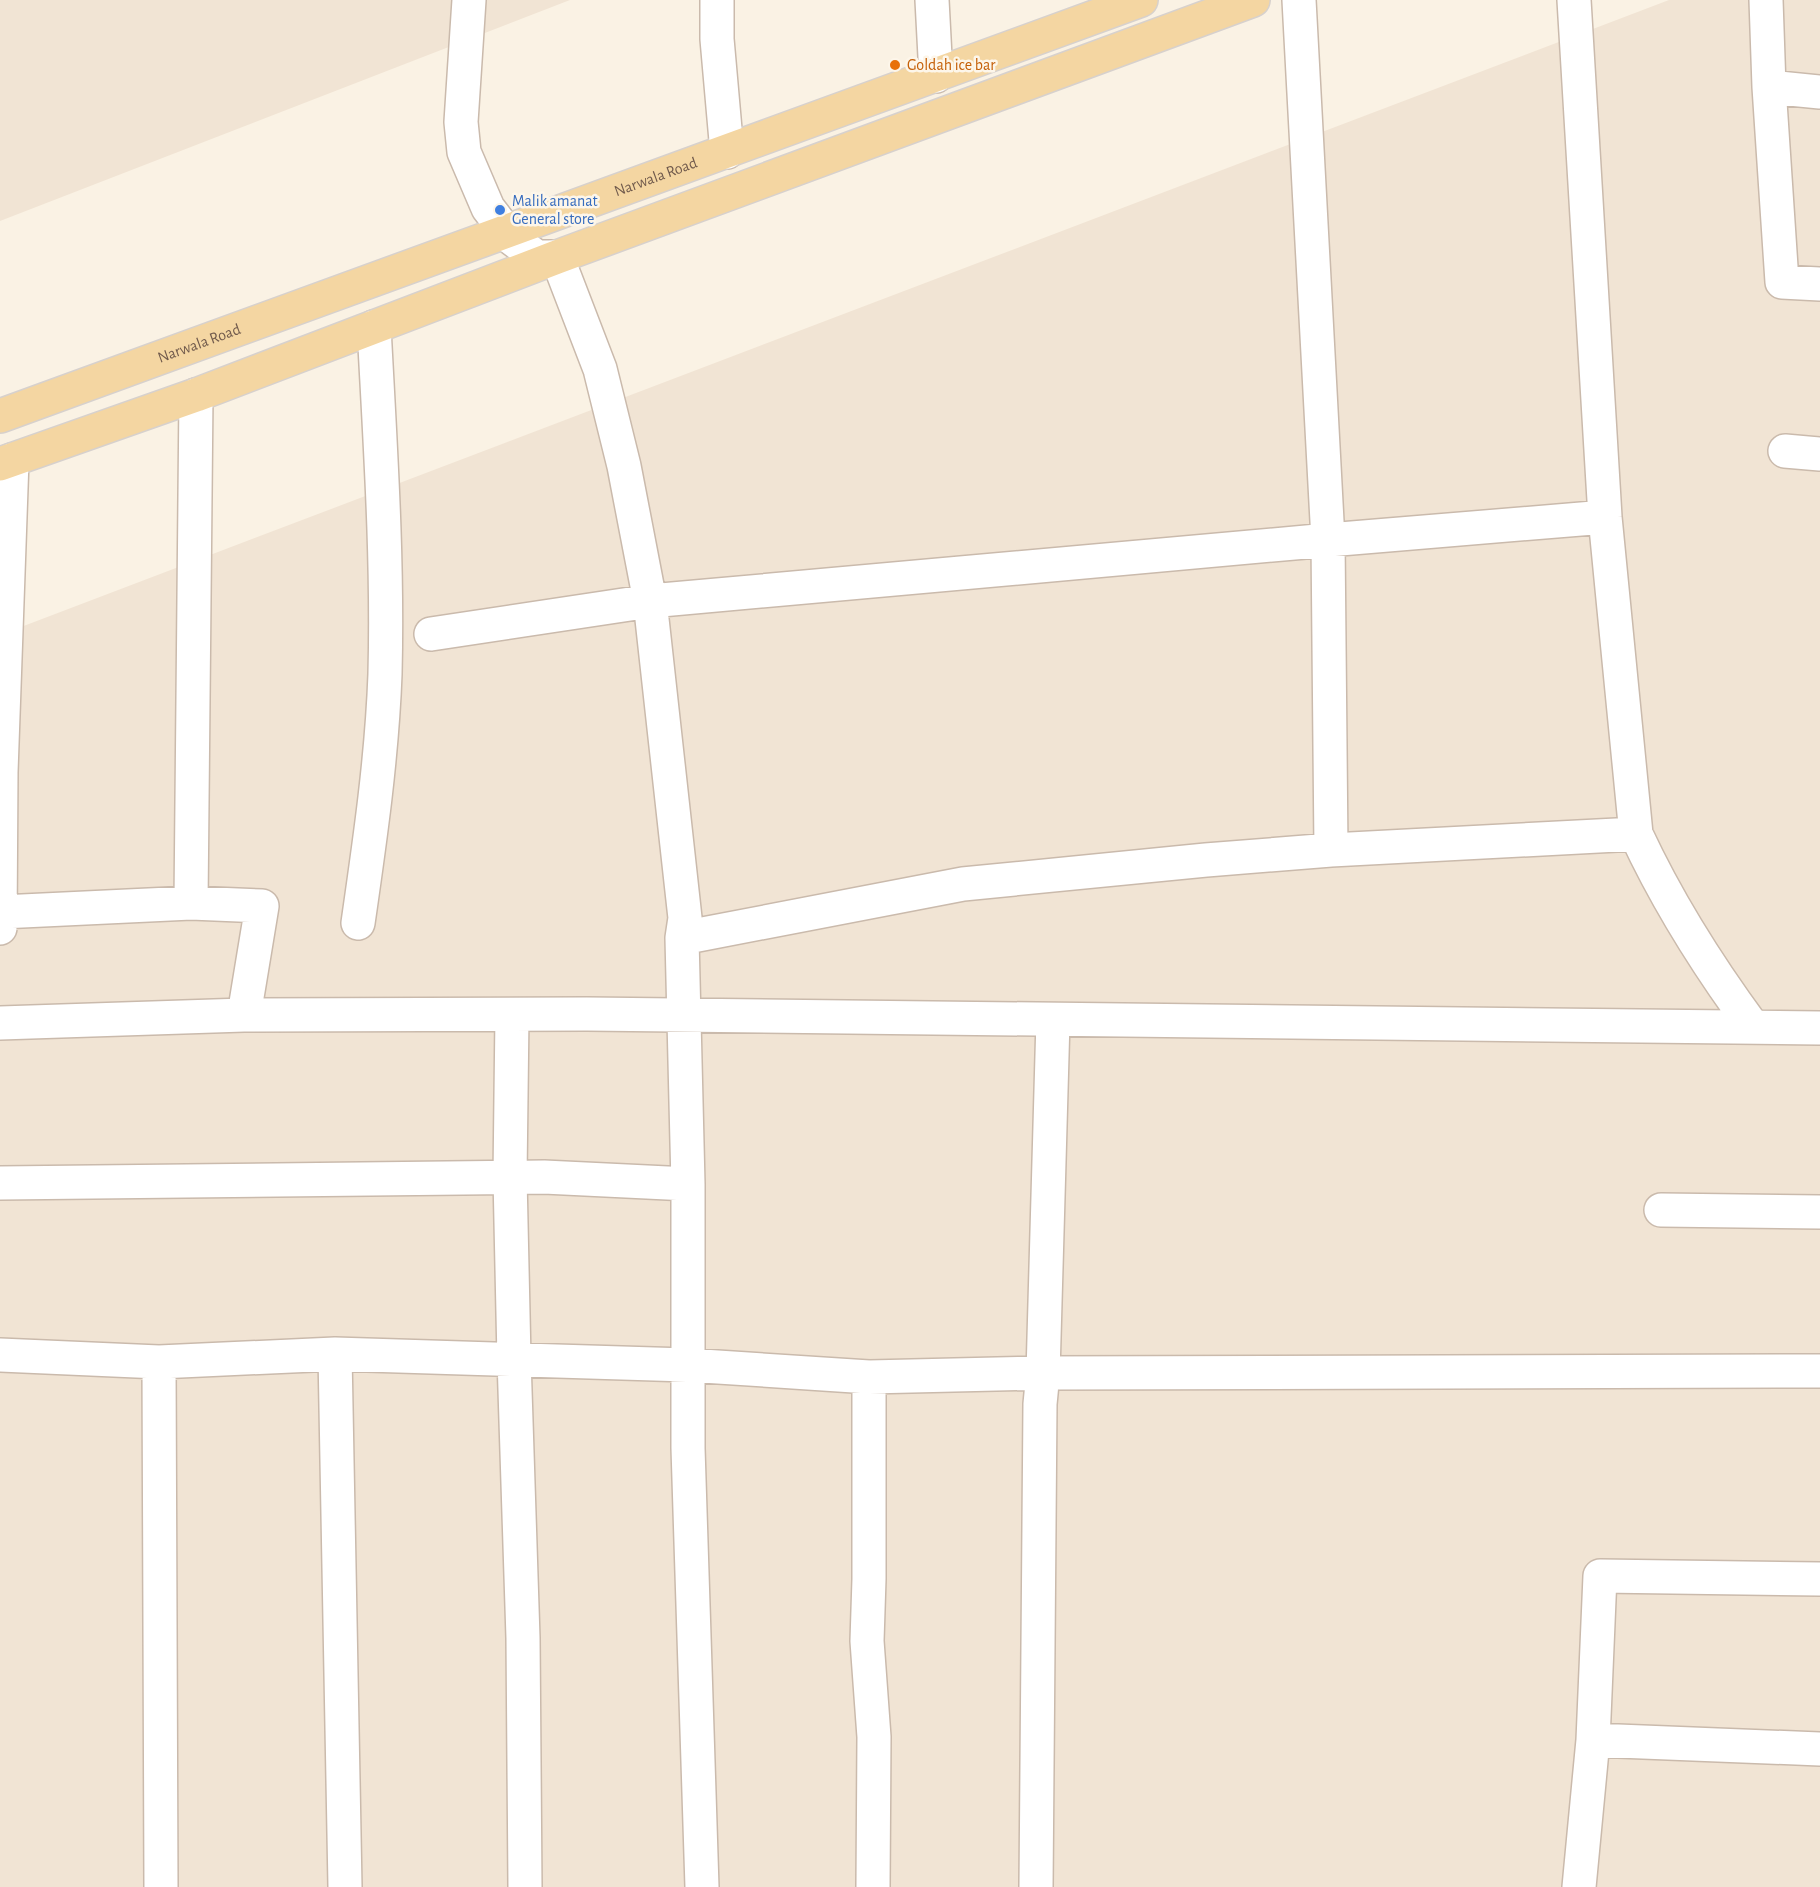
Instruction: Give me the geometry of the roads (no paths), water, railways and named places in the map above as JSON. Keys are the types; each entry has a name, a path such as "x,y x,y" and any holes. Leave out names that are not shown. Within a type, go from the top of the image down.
{"main road":[{"path":"6,462 196,396 557,257 1253,0"},
{"name":"Narwala Road","path":"0,416 936,76 1131,2"}],"street":[{"path":"469,0 461,122 464,152 488,208 511,238 537,257 557,257 600,369 624,466 650,601 685,918 682,938 688,1184 687,1448 702,1887"},
{"path":"717,0 717,39 727,152"},
{"path":"932,0 936,76"},
{"path":"1299,0 1328,540 1331,850"},
{"path":"1575,0 1605,517 1636,834 1656,877 1710,968 1753,1027"},
{"path":"1766,0 1782,282 1820,284"},
{"path":"1770,87 1820,92"},
{"path":"358,923 376,794 385,675 385,587 374,327"},
{"path":"191,903 196,396"},
{"path":"1785,451 1820,454"},
{"path":"6,462 1,920 191,903 262,906 244,1015"},
{"path":"431,634 650,601 1605,517"},
{"path":"682,938 963,884 1331,850 1636,834"},
{"path":"0,1023 244,1015 587,1014 1820,1028"},
{"path":"512,1015 510,1177 523,1638 525,1887"},
{"path":"1036,1887 1040,1404 1043,1373 1053,1020"},
{"path":"0,1183 544,1177 688,1184"},
{"path":"1661,1210 1820,1212"},
{"path":"0,1355 159,1362 335,1354 687,1365 869,1377 1043,1373 1820,1371"},
{"path":"335,1354 345,1887"},
{"path":"159,1362 161,1887"},
{"path":"869,1377 867,1641 874,1737 873,1887"},
{"path":"1579,1887 1593,1740 1600,1576 1820,1579"},
{"path":"1593,1740 1820,1749"}],"place":[{"name":"Goldah ice bar","path":"895,65"},
{"name":"Malik amanat General store","path":"500,210"}]}
